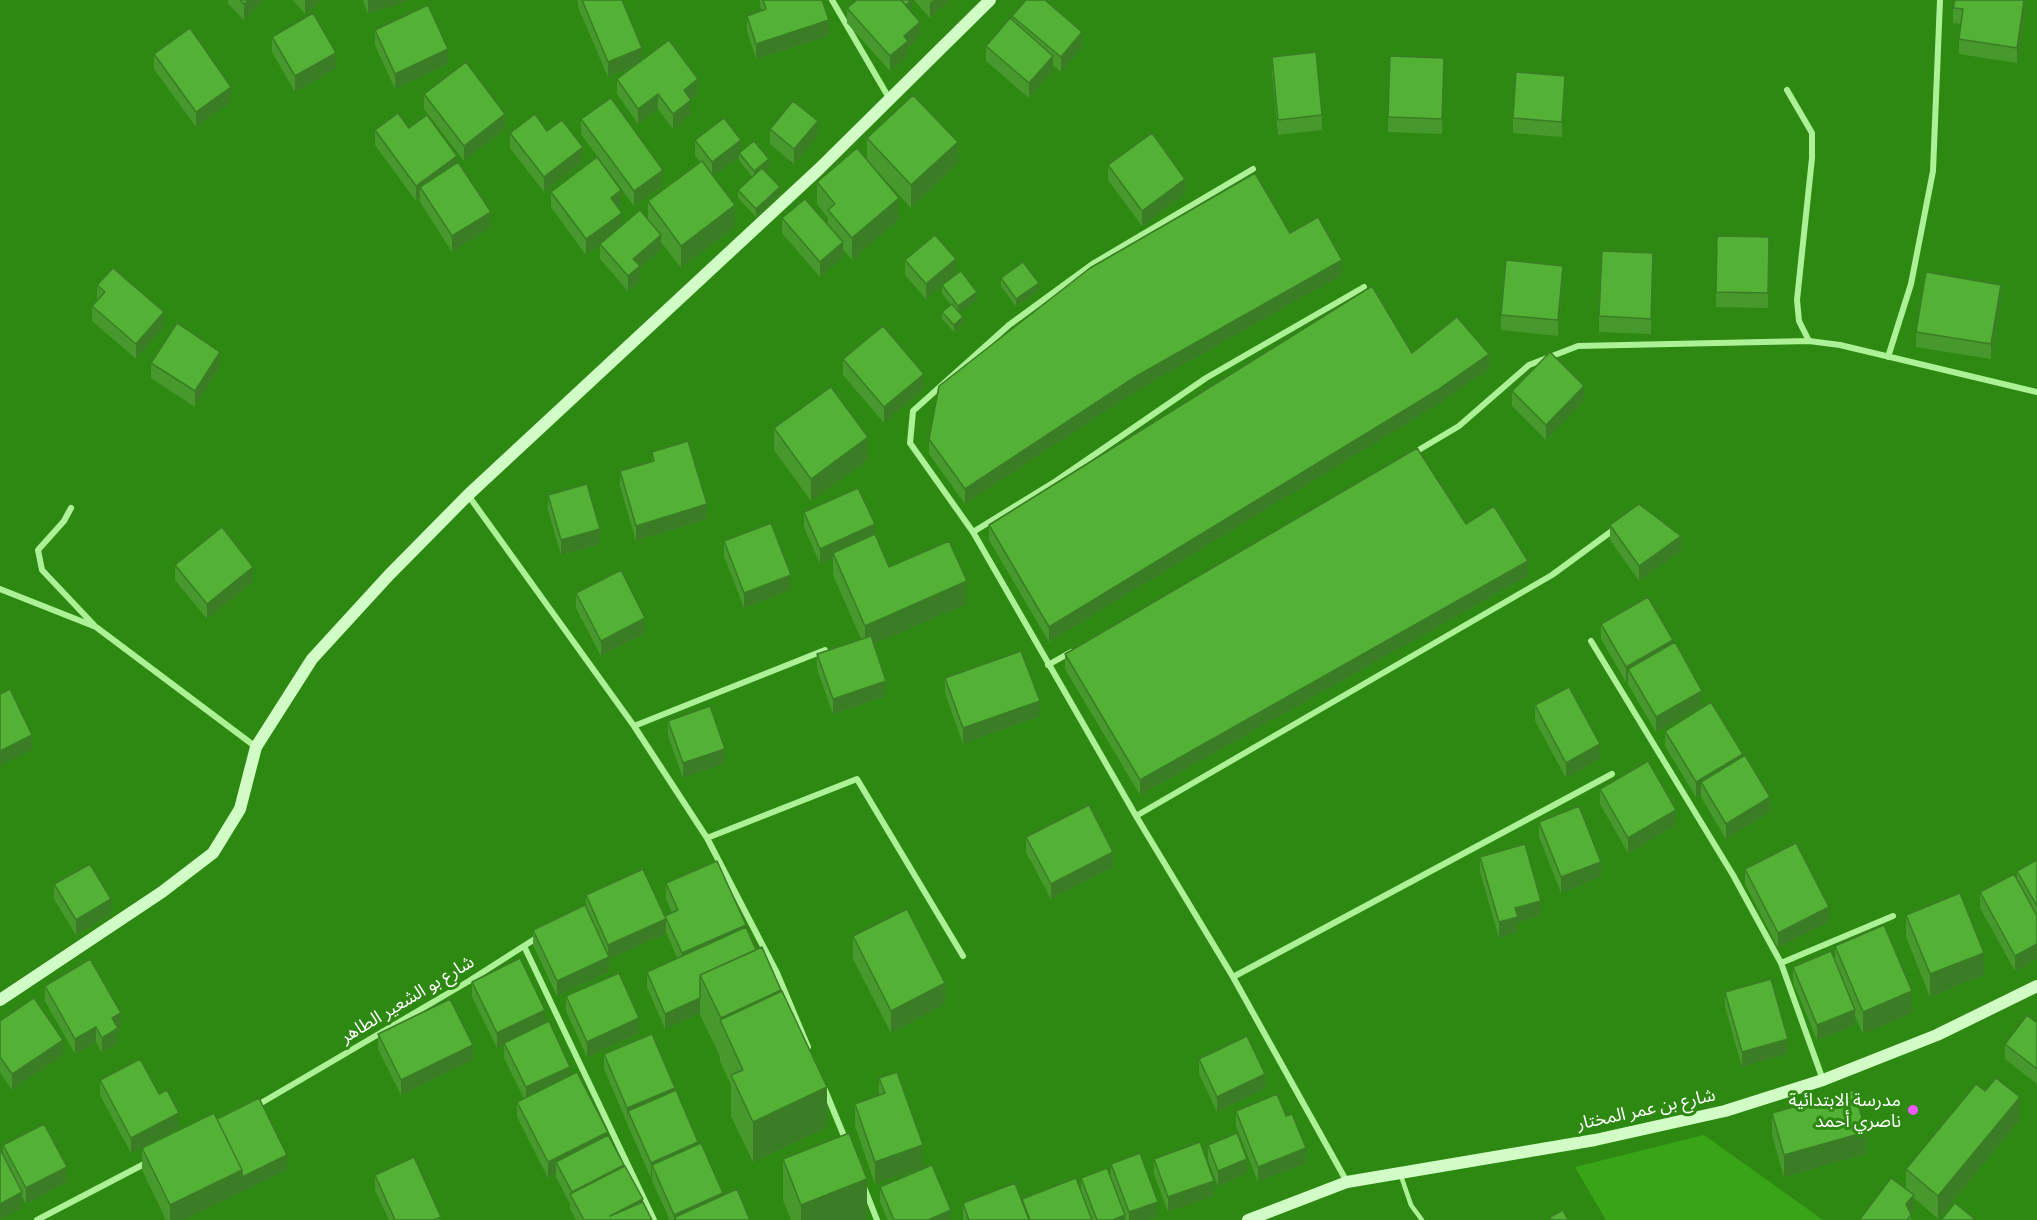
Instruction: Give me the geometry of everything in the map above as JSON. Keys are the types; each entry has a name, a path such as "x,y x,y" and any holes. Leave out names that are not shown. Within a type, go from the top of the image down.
{"street":[{"path":"832,0 889,99"},
{"path":"0,1000 162,892 213,853 240,809 256,747 312,659 389,575 468,495 819,169 990,0"},
{"path":"1888,357 1911,285 1933,171 1940,0"},
{"path":"1786,90 1812,133 1812,158 1797,300 1799,321 1809,341"},
{"path":"1253,169 1094,263 1009,325 913,411 910,443 973,532 1136,816 1233,977 1347,1182"},
{"path":"973,532 1056,481 1206,378 1364,286"},
{"path":"1409,456 1459,426 1529,365 1578,346 1809,341 2037,392"},
{"path":"468,495 634,726 707,838 777,973 813,1060"},
{"path":"71,508 64,521 38,550 42,570 96,627 256,747"},
{"path":"1136,816 1552,575 1621,525"},
{"path":"0,589 96,627"},
{"path":"1591,641 1733,875 1781,963 1823,1080"},
{"path":"1048,665 1078,647"},
{"path":"634,726 825,650"},
{"path":"1233,977 1612,774"},
{"path":"707,838 857,778 963,956"},
{"path":"1781,963 1893,916"},
{"name":"شارع بو الشعير الطاهر","path":"251,1108 543,933"},
{"path":"524,946 654,1220"},
{"name":"شارع بن عمر المختار","path":"1248,1220 1347,1182 1595,1140 1703,1116 1823,1080 1937,1035 2037,986"},
{"path":"822,1082 849,1147"},
{"path":"37,1220 160,1156"},
{"path":"861,1179 877,1220"}],"lane":[{"path":"1400,1173 1411,1205 1422,1220"}],"green space":[{"path":"1704,1135 1823,1220 1606,1220 1575,1167"}],"building":[{"path":"582,0 622,0 642,48 608,62"},
{"path":"763,0 822,0 829,20 756,44 747,16 766,9"},
{"path":"857,0 901,0 920,22 904,36 908,41 890,56 847,8"},
{"path":"901,0 911,0 906,5"},
{"path":"1026,0 1045,0 1082,32 1061,57 1012,16"},
{"path":"1955,0 2024,0 2017,48 1959,39 1963,9 1953,8"},
{"path":"428,5 448,49 395,74 375,30"},
{"path":"313,13 336,53 295,76 272,37"},
{"path":"1010,18 1053,56 1029,83 986,46"},
{"path":"190,28 231,87 196,112 154,54"},
{"path":"669,40 698,79 684,90 691,100 673,114 658,94 638,109 617,79"},
{"path":"1316,52 1322,115 1278,120 1272,57"},
{"path":"1390,56 1444,58 1442,119 1388,117"},
{"path":"466,62 505,114 464,146 424,94"},
{"path":"1516,72 1565,76 1562,122 1513,118"},
{"path":"913,95 958,142 911,185 867,138"},
{"path":"611,98 663,170 634,191 581,119"},
{"path":"793,101 818,121 794,149 770,129"},
{"path":"398,113 409,128 427,115 457,156 416,186 375,130"},
{"path":"535,114 547,131 562,120 583,147 544,177 510,133"},
{"path":"724,118 741,140 712,162 695,140"},
{"path":"1152,133 1185,179 1142,211 1108,165"},
{"path":"754,141 769,159 754,171 739,153"},
{"path":"857,148 899,198 852,238 828,210 835,204 817,182"},
{"path":"597,157 621,190 611,198 622,213 586,239 551,192"},
{"path":"702,161 735,205 681,246 648,201"},
{"path":"458,162 491,212 452,236 420,187"},
{"path":"762,168 780,187 756,209 738,190"},
{"path":"1255,173 1290,233 1318,217 1342,260 1135,377 965,489 929,439 939,386 1090,268"},
{"path":"805,199 843,242 820,262 782,218"},
{"path":"640,210 661,235 633,259 640,266 628,276 600,244"},
{"path":"935,235 956,259 926,284 905,260"},
{"path":"1717,236 1769,237 1768,293 1716,292"},
{"path":"1602,251 1653,253 1651,319 1599,316"},
{"path":"1506,260 1563,266 1558,320 1501,315"},
{"path":"1023,262 1039,283 1016,299 1001,278"},
{"path":"113,268 164,312 136,344 92,306 105,292 97,285"},
{"path":"961,271 977,292 958,306 942,285"},
{"path":"1926,272 2001,285 1991,344 1916,332"},
{"path":"1372,286 1412,353 1457,317 1489,354 1436,391 1049,627 989,525"},
{"path":"952,304 963,317 954,325 942,312"},
{"path":"177,323 220,352 195,391 151,363"},
{"path":"883,326 924,374 884,407 843,359"},
{"path":"1550,352 1584,386 1546,425 1512,391"},
{"path":"831,387 868,437 811,479 774,428"},
{"path":"688,441 707,504 636,526 620,471 654,461 652,452"},
{"path":"1417,448 1466,524 1494,506 1528,561 1140,780 1065,654"},
{"path":"587,484 600,529 561,540 548,495"},
{"path":"858,488 875,524 820,549 804,512"},
{"path":"1639,504 1681,536 1639,566 1610,525"},
{"path":"771,523 791,575 744,593 724,541"},
{"path":"222,527 253,567 207,604 175,565"},
{"path":"875,534 889,567 949,541 967,581 865,626 833,553"},
{"path":"621,570 645,618 601,641 576,593"},
{"path":"1648,597 1673,640 1626,667 1601,624"},
{"path":"871,636 886,681 833,699 817,654"},
{"path":"1675,642 1702,691 1656,717 1628,669"},
{"path":"1021,651 1040,701 963,728 945,678"},
{"path":"1569,687 1600,744 1566,763 1535,705"},
{"path":"10,689 32,735 0,751 0,694"},
{"path":"1711,702 1743,754 1696,782 1665,731"},
{"path":"710,706 725,749 683,763 668,721"},
{"path":"1745,755 1770,797 1726,824 1701,782"},
{"path":"1648,761 1676,810 1628,838 1600,789"},
{"path":"1089,805 1113,852 1051,884 1026,837"},
{"path":"1579,806 1601,862 1561,877 1539,822"},
{"path":"1796,843 1829,907 1778,933 1745,869"},
{"path":"1525,844 1541,901 1515,908 1518,917 1499,922 1480,857"},
{"path":"2037,860 2037,906 2017,871"},
{"path":"717,861 746,925 682,953 665,916 678,910 666,883"},
{"path":"90,864 111,899 76,920 54,884"},
{"path":"643,869 666,919 608,945 586,895"},
{"path":"2014,874 2037,916 2037,944 2015,956 1980,892"},
{"path":"1960,893 1984,953 1930,974 1906,915"},
{"path":"585,905 609,957 557,981 533,930"},
{"path":"907,909 945,983 891,1011 853,936"},
{"path":"1884,925 1912,991 1863,1012 1835,946"},
{"path":"746,927 756,950 700,975 700,998 665,1014 647,972"},
{"path":"762,947 781,990 721,1018 700,975"},
{"path":"1831,951 1855,1010 1817,1025 1793,967"},
{"path":"520,958 545,1010 497,1033 472,982"},
{"path":"90,959 121,1013 112,1018 118,1028 102,1038 96,1027 75,1039 45,986"},
{"path":"619,973 639,1018 587,1042 566,996"},
{"path":"1771,979 1788,1039 1742,1052 1725,992"},
{"path":"782,991 827,1087 753,1122 731,1075 743,1070 720,1020"},
{"path":"34,998 63,1040 12,1074 0,1057 0,1021"},
{"path":"450,999 473,1045 401,1080 378,1034"},
{"path":"2027,1015 2037,1023 2037,1069 2005,1044"},
{"path":"549,1021 570,1067 526,1087 504,1043"},
{"path":"652,1034 675,1088 627,1108 604,1054"},
{"path":"1247,1036 1265,1074 1217,1097 1199,1059"},
{"path":"140,1059 159,1094 167,1090 179,1113 131,1138 100,1080"},
{"path":"577,1072 608,1132 548,1162 517,1102"},
{"path":"897,1072 923,1145 875,1162 855,1104 885,1093 879,1078"},
{"path":"1996,1078 2020,1097 1938,1196 1906,1169 1976,1084 1985,1091"},
{"path":"676,1090 698,1142 651,1163 628,1111"},
{"path":"1854,1090 1866,1132 1784,1155 1772,1113"},
{"path":"1277,1094 1286,1116 1292,1114 1306,1148 1258,1167 1236,1111"},
{"path":"259,1098 287,1155 242,1177 242,1170 217,1119"},
{"path":"214,1113 242,1170 170,1205 142,1148"},
{"path":"44,1124 67,1167 26,1188 3,1145"},
{"path":"849,1133 867,1179 801,1205 783,1159"},
{"path":"1237,1133 1247,1159 1218,1171 1208,1145"},
{"path":"608,1135 624,1165 572,1192 556,1162"},
{"path":"1200,1142 1214,1181 1168,1197 1154,1159"},
{"path":"701,1143 723,1193 674,1215 652,1165"},
{"path":"0,1149 22,1192 0,1204"},
{"path":"1140,1153 1158,1202 1129,1212 1111,1164"},
{"path":"414,1157 441,1217 434,1220 395,1220 375,1175"},
{"path":"932,1165 951,1210 928,1220 894,1220 880,1187"},
{"path":"625,1166 643,1199 610,1216 643,1202 652,1220 584,1220 570,1194"},
{"path":"1107,1168 1125,1215 1113,1220 1097,1220 1081,1178"},
{"path":"1076,1178 1092,1220 1030,1220 1022,1199"},
{"path":"1891,1178 1914,1195 1906,1204 1911,1215 1907,1220 1861,1220 1860,1219"},
{"path":"1015,1183 1029,1220 969,1220 963,1203"},
{"path":"737,1189 750,1220 676,1220 675,1217"},
{"path":"1955,1203 1976,1220 1941,1220"},
{"path":"1563,1210 1568,1220 1551,1220 1550,1217"}],"place":[{"name":"مدرسة الابتدائية ناصري أحمد","path":"1913,1110"}]}
